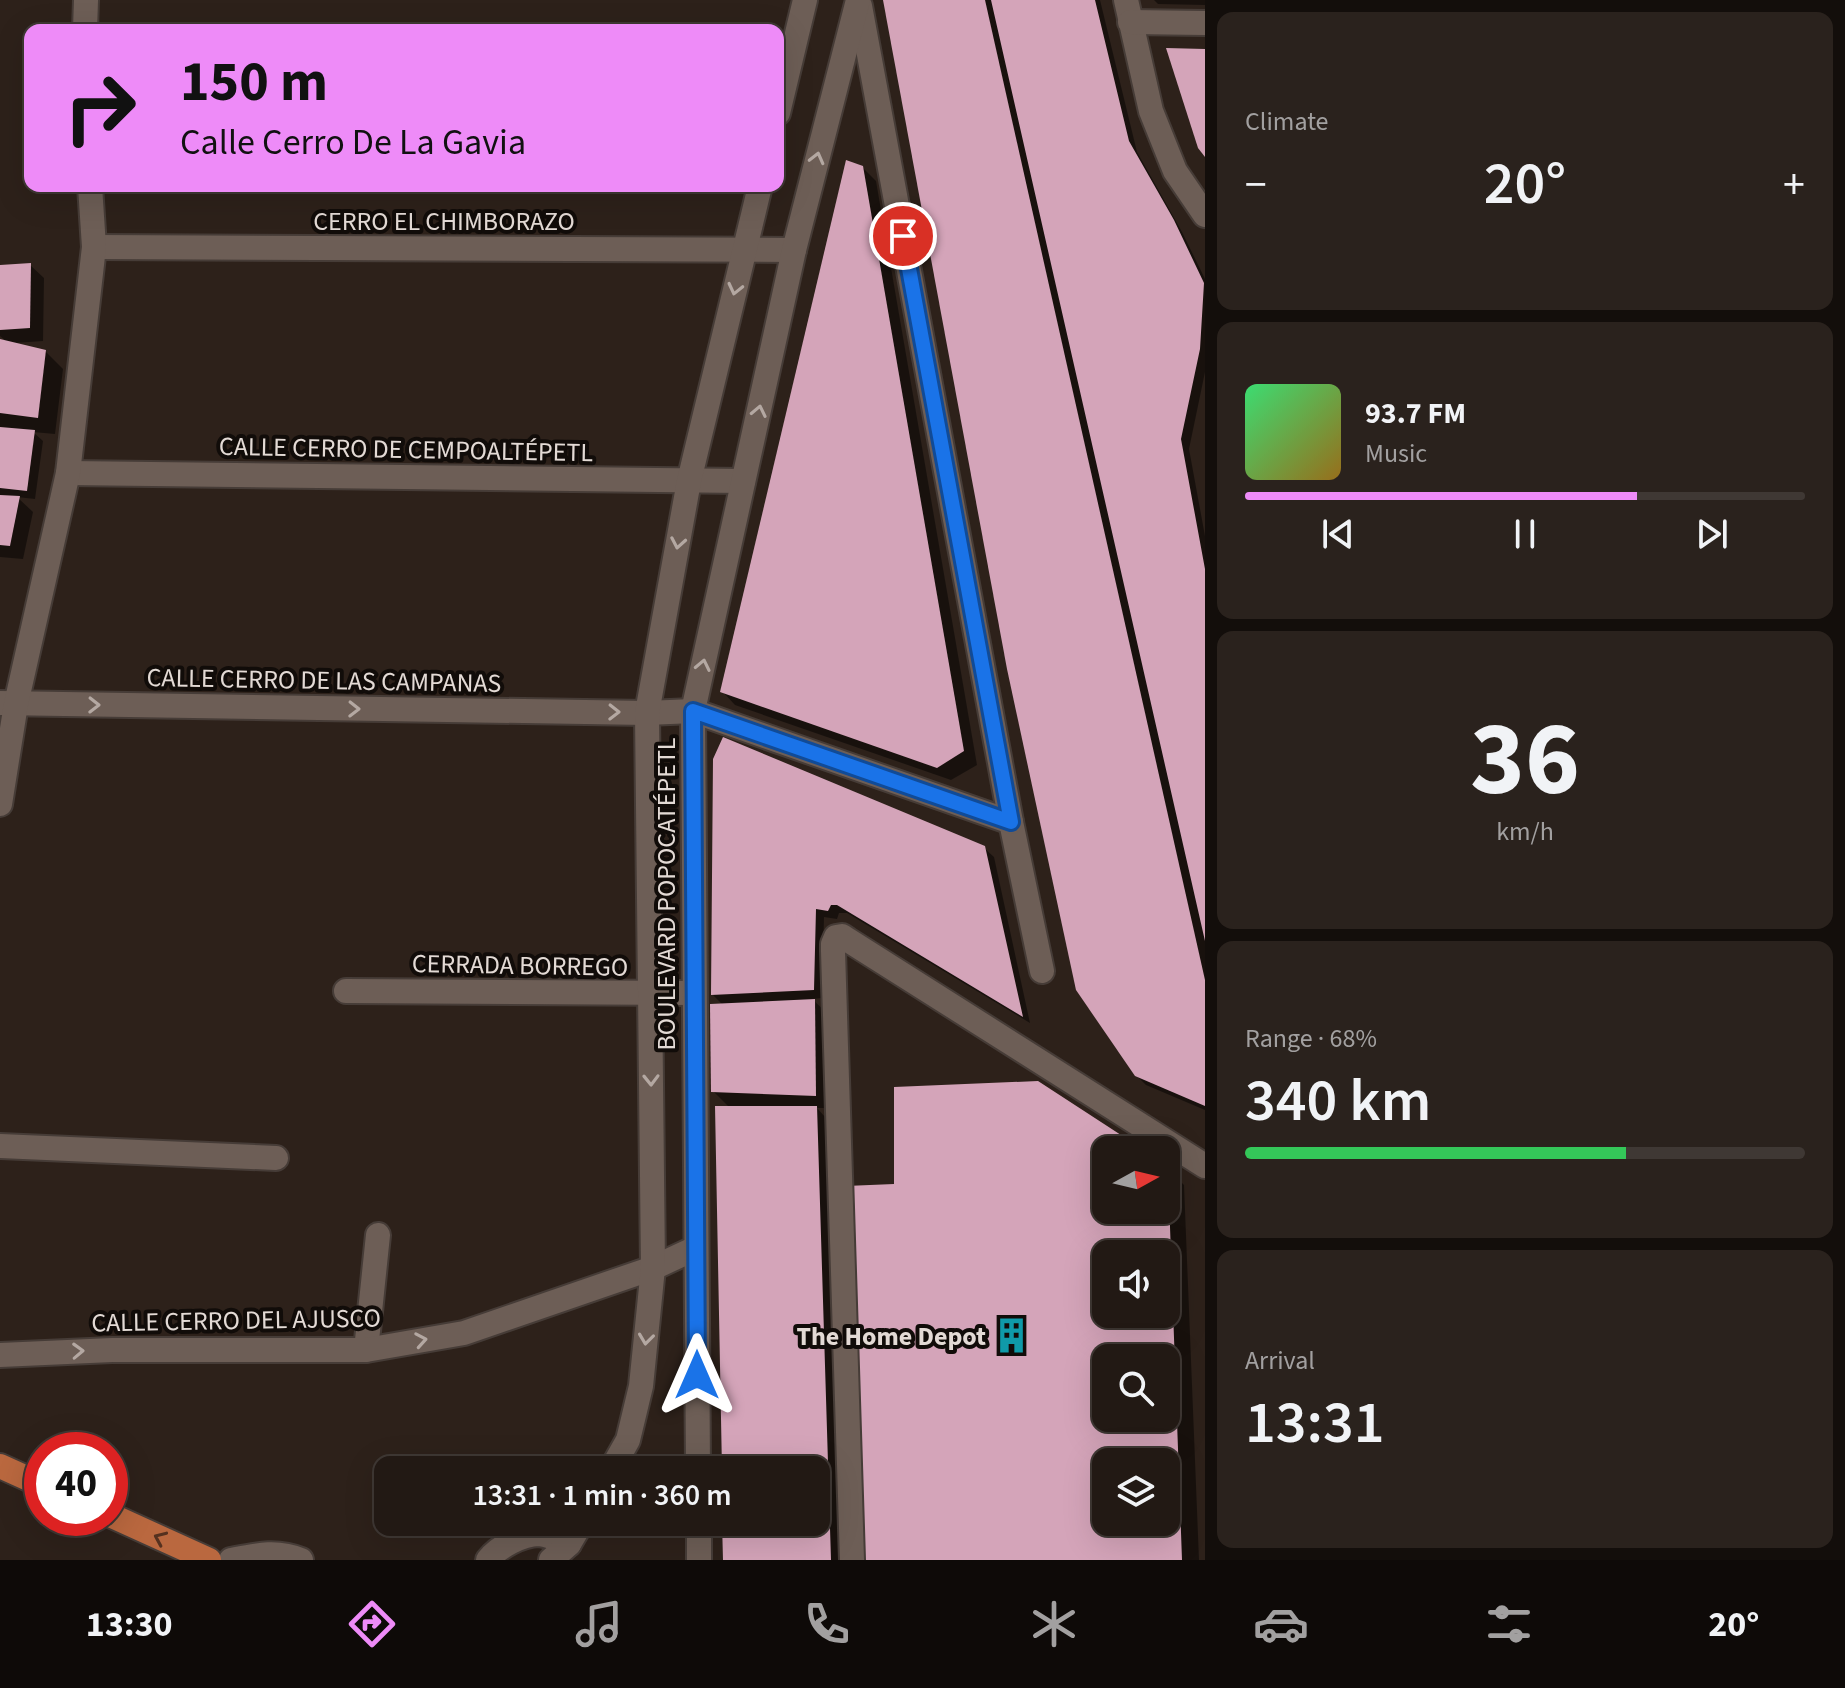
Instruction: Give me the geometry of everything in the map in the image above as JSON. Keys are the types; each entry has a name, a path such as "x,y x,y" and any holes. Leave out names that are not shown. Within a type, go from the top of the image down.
{"main road":[{"path":"0,1466 24,1477"},
{"path":"128,1523 209,1560"}],"street":[{"path":"85,24 86,0"},
{"path":"784,88 805,0"},
{"name":"BOULEVARD POPOCATÉPETL","path":"698,1456 693,711 794,250 859,0"},
{"name":"BOULEVARD POPOCATÉPETL","path":"859,0 1011,822 1042,971"},
{"path":"1205,23 1128,11 1151,111 1175,171 1205,215"},
{"path":"0,804 8,704 68,473 94,247 90,192"},
{"name":"BOULEVARD POPOCATÉPETL","path":"619,1456 628,1440 641,1386 653,1268 647,713 689,481 759,192"},
{"name":"CERRO EL CHIMBORAZO","path":"94,247 794,250"},
{"name":"CALLE CERRO DE CEMPOALTÉPETL","path":"68,473 743,481"},
{"name":"CALLE CERRO DE LAS CAMPANAS","path":"8,704 647,713 693,711"},
{"path":"693,711 1011,822"},
{"path":"852,1560 833,951 836,937 842,936 1205,1166"},
{"name":"CERRADA BORREGO","path":"346,991 694,993"},
{"path":"0,1146 276,1158"},
{"path":"366,1350 378,1235"},
{"name":"CALLE CERRO DEL AJUSCO","path":"0,1355 112,1350 366,1350 464,1333 653,1268 696,1248"},
{"path":"488,1560 494,1552 537,1534 553,1538 560,1552"},
{"path":"699,1536 699,1560"},
{"path":"231,1560 272,1553 301,1560"}],"building":[{"path":"883,0 985,0 1205,980 1205,1106 1135,1076 1076,990 1007,669"},
{"path":"991,0 1095,0 1129,141 1174,220 1204,283 1200,349 1181,439 1205,569 1205,941"},
{"path":"1166,48 1205,49 1205,157 1198,148"},
{"path":"846,160 863,166 964,751 937,768 720,692"},
{"path":"31,263 30,328 0,330 0,265"},
{"path":"0,339 46,350 38,418 0,413"},
{"path":"0,427 35,430 27,491 0,488"},
{"path":"0,495 20,496 10,546 0,545"},
{"path":"723,737 985,846 1023,1017 837,905 831,905 828,911 816,909 814,990 711,995 713,759"},
{"path":"815,999 816,1096 711,1092 710,1004"},
{"name":"The Home Depot","path":"1038,1081 1122,1136 1092,1136 1092,1224 1170,1224 1170,1240 1092,1240 1092,1328 1174,1328 1174,1344 1092,1344 1092,1432 1177,1432 1178,1448 1092,1448 1092,1536 1180,1536 1180,1504 1182,1560 857,1560 846,1186 894,1184 894,1087"},
{"path":"715,1106 817,1106 828,1456 722,1456"},
{"path":"830,1528 831,1560 723,1560 722,1536 830,1536"}],"place":[{"name":"The Home Depot","path":"1012,1336"}],"route":[{"path":"697,1375 693,711 1011,822 903,236"}]}
